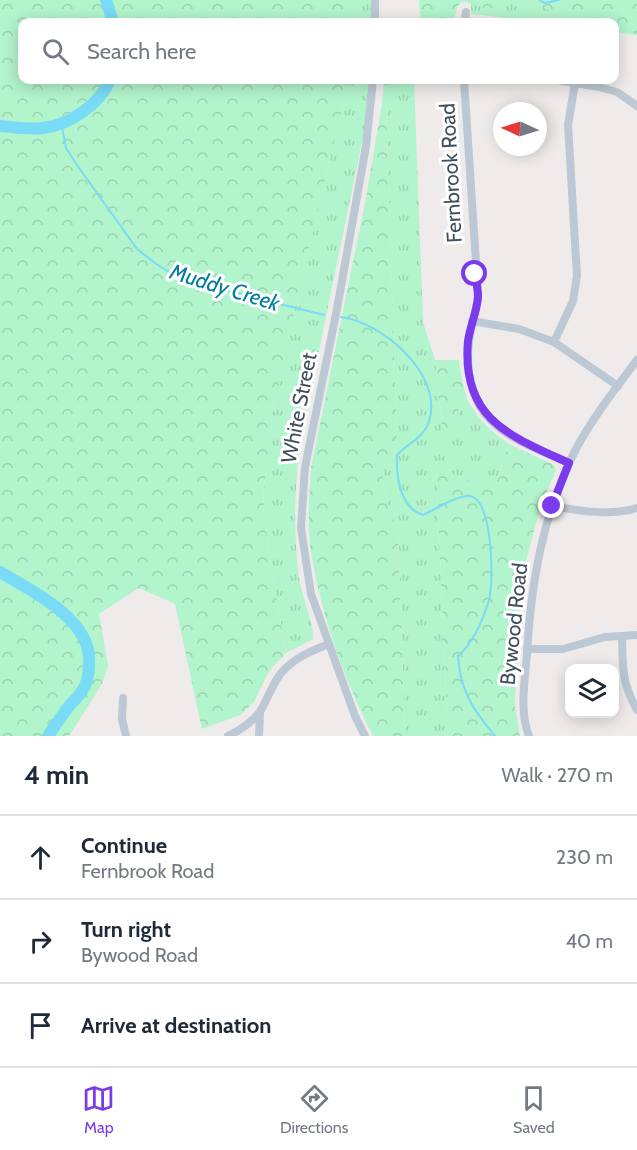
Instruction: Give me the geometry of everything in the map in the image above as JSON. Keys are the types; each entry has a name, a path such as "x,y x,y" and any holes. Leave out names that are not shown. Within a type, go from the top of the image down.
{"street":[{"path":"375,0 375,18"},
{"path":"465,18 466,12"},
{"name":"White Street","path":"365,736 355,716 311,594 301,528 305,466 366,146 373,84"},
{"name":"Fernbrook Road","path":"464,84 478,297 468,340 471,385 479,405 493,423 519,440 569,463"},
{"path":"554,342 573,301 577,276 568,125 575,84"},
{"path":"581,84 617,92 637,106"},
{"path":"472,321 519,329 554,342 618,386"},
{"name":"Bywood Road","path":"529,736 524,704 532,584 552,506 569,463 579,445 637,360"},
{"path":"552,506 584,512 637,508"},
{"path":"527,649 563,649 605,637 637,635"},
{"path":"622,636 626,690 637,710"},
{"path":"259,736 260,712 269,691 287,668 301,656 329,644"},
{"path":"123,698 122,719 126,736"},
{"path":"228,736 260,712"}],"green space":[{"path":"0,0 345,0 345,18 18,18 18,84 346,84 346,92 274,398 263,496 269,557 286,653 269,671 254,702 240,715 202,729 175,604 139,588 99,614 108,666 102,684 69,736 0,736"},
{"path":"345,0 372,0 373,18 345,18"},
{"path":"419,0 508,0 504,8 483,8 461,2 454,18 421,18"},
{"path":"471,0 637,0 637,35 619,33 619,18 506,18 471,14"},
{"path":"526,0 637,0 637,35 619,29 619,18 578,18"},
{"path":"346,84 370,84 364,132 302,433 297,469 295,523 299,577 313,639 286,653 269,557 263,496 274,398"},
{"path":"384,84 414,84 423,322 435,360 443,434 455,433 459,403 467,399 485,424 509,444 496,484 479,485 436,467 448,736 405,736 398,529 391,513 383,479 386,462 397,440 386,104 382,104"},
{"path":"382,104 386,104 397,440 386,462 383,479 391,513 398,529 405,736 373,736 362,714 327,623 315,576 309,531 311,468 366,198"},
{"path":"435,360 459,360 467,399 459,403 455,434 443,434"},
{"path":"509,444 554,465 556,470 541,505 526,561 519,615 515,705 520,736 448,736 436,467 479,485 496,484"}],"waterway":[{"path":"106,0 112,18"},
{"path":"539,0 545,3 559,0"},
{"name":"Muddy Creek","path":"0,126 38,129 63,123 92,105 108,84"},
{"name":"Muddy Creek","path":"61,122 66,148 77,165 137,249 155,263 175,276 324,315"},
{"name":"Muddy Creek","path":"341,317 357,321 391,340 419,369 427,386 431,404 427,427 420,436 397,455 397,472 401,490 409,506 423,515 452,500 470,496 478,501 483,511 490,542 491,590 477,630 469,644 458,656 459,668 469,699 495,736"},
{"path":"0,572 58,609 71,621 88,648 89,667 85,685 48,736"}],"route":[{"path":"475,274 478,297 468,340 471,385 479,405 493,423 519,440 569,463 552,506"}]}
